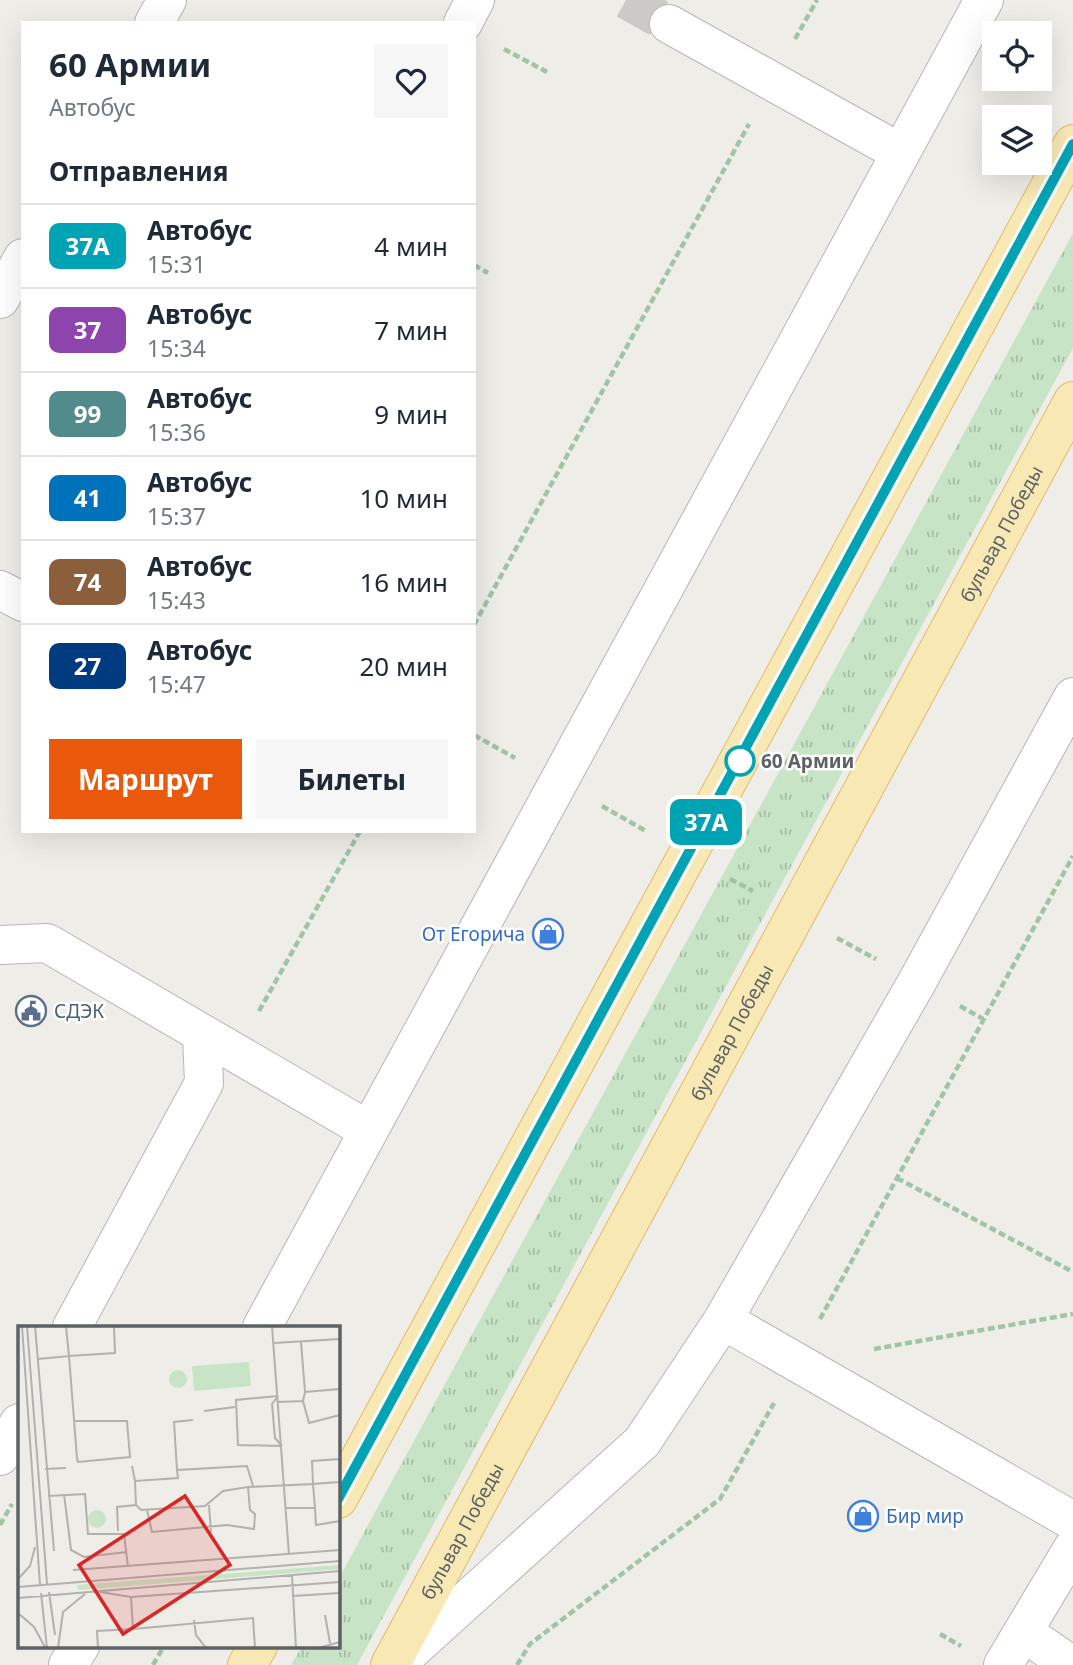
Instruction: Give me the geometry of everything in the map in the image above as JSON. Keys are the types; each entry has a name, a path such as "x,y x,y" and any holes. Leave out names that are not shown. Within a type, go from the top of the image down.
{"main road":[{"path":"340,1495 1073,144"},
{"name":"бульвар Победы","path":"393,1665 1073,401"},
{"path":"247,1665 257,1648"}],"street":[{"path":"155,21 167,0"},
{"path":"464,21 475,0"},
{"path":"263,1326 984,0"},
{"path":"669,24 899,152"},
{"path":"0,299 21,262"},
{"path":"0,590 21,601"},
{"path":"393,1665 642,1441 723,1320 917,982 1073,697"},
{"path":"0,945 47,943 368,1130"},
{"path":"73,1326 204,1083 202,1035"},
{"path":"723,1320 1073,1521"},
{"path":"0,1456 18,1425"},
{"path":"1003,1665 1073,1548"},
{"path":"1023,1632 1071,1665"},
{"path":"68,1665 79,1648"}],"path":[{"path":"476,621 817,0"},
{"path":"498,46 547,72"},
{"path":"476,266 488,273"},
{"path":"234,1054 359,833"},
{"path":"517,1665 530,1644 720,1499 1073,856"},
{"path":"897,1178 1073,1272"},
{"path":"796,1362 1073,1314"},
{"path":"0,1525 13,1502"},
{"path":"153,1665 163,1648"}],"green space":[{"path":"1073,233 1073,348 357,1665 291,1665 301,1648 340,1648 340,1576"}],"tunnel":[{"path":"626,0 669,24"}],"bus line":[{"name":"37А","path":"340,1495 1073,144"}],"place":[{"name":"60 Армии","path":"740,761"},
{"name":"От Егорича","path":"548,934"},
{"name":"СДЭК","path":"31,1011"},
{"name":"Бир мир","path":"863,1516"}]}
